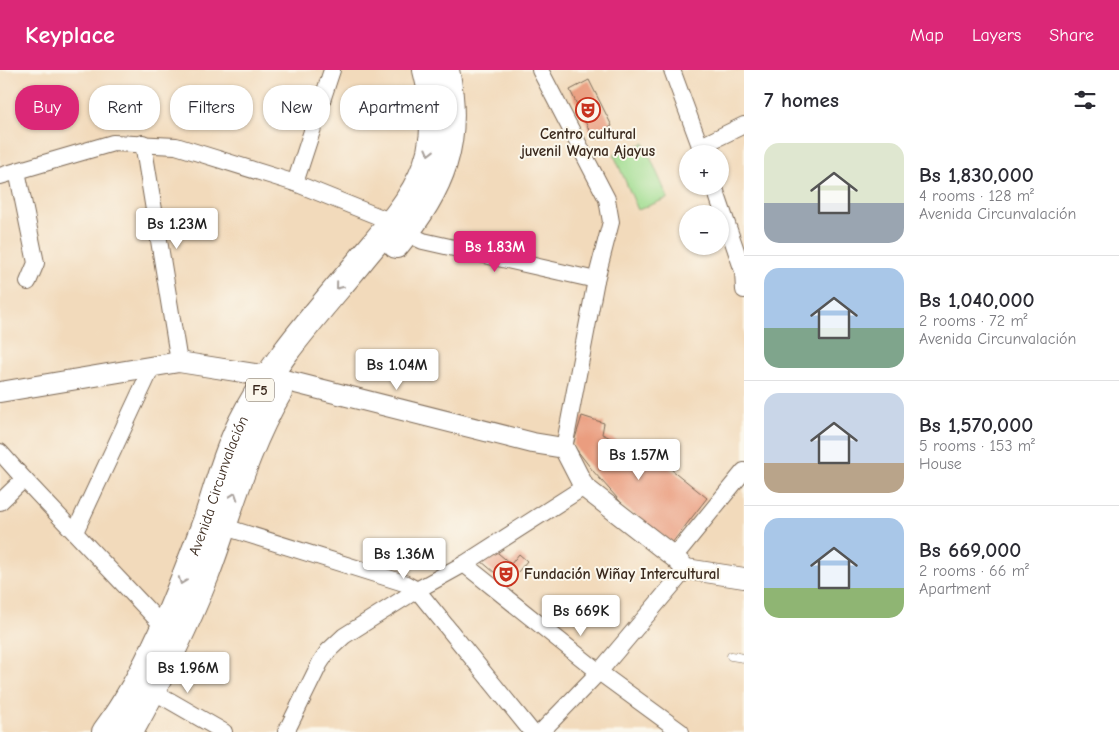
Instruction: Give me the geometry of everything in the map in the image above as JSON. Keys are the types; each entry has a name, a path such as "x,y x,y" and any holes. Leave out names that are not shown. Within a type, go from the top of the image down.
{"highway":[{"name":"Avenida Circunvalación","path":"399,227 430,152 434,118 431,90 426,70"},
{"name":"Avenida Circunvalación","path":"130,732 163,626 251,447 267,412 277,379 399,227 424,207 441,174 449,146 452,120 446,70"},
{"name":"Avenida Circunvalación","path":"105,732 144,687 180,638 214,524"}],"street":[{"path":"295,183 332,70"},
{"path":"540,70 607,199 611,222 596,280 564,448 584,487 680,563 744,578"},
{"path":"672,70 700,145"},
{"path":"710,145 744,125"},
{"path":"0,176 113,143 176,146 295,183 399,227 423,241 596,280"},
{"path":"143,143 179,362"},
{"path":"17,171 36,263 28,282"},
{"path":"717,195 743,271 744,290"},
{"path":"0,392 179,362 277,379 533,443 564,448"},
{"path":"75,532 152,367"},
{"path":"0,452 163,626"},
{"path":"541,732 599,672 680,563 744,471"},
{"path":"0,502 24,479"},
{"path":"286,732 320,663 328,650 344,636 417,590 464,564 584,487"},
{"path":"214,524 404,583 417,590 532,732"},
{"path":"464,564 599,672 681,732"},
{"path":"144,687 224,732"}],"lane":[{"path":"731,656 744,658"}],"green space":[{"path":"644,143 668,198 638,210 614,155"}],"building":[{"path":"589,80 612,126 592,136 570,90"},
{"path":"582,416 604,423 602,434 661,461 707,498 672,543 626,508 573,445"},
{"name":"Fundación Wiñay Intercultural","path":"492,548 511,564 519,554 527,561 508,584 481,561"}],"place":[{"name":"Centro cultural juvenil Wayna Ajayus","path":"588,110"},
{"name":"Fundación Wiñay Intercultural","path":"506,574"}]}
